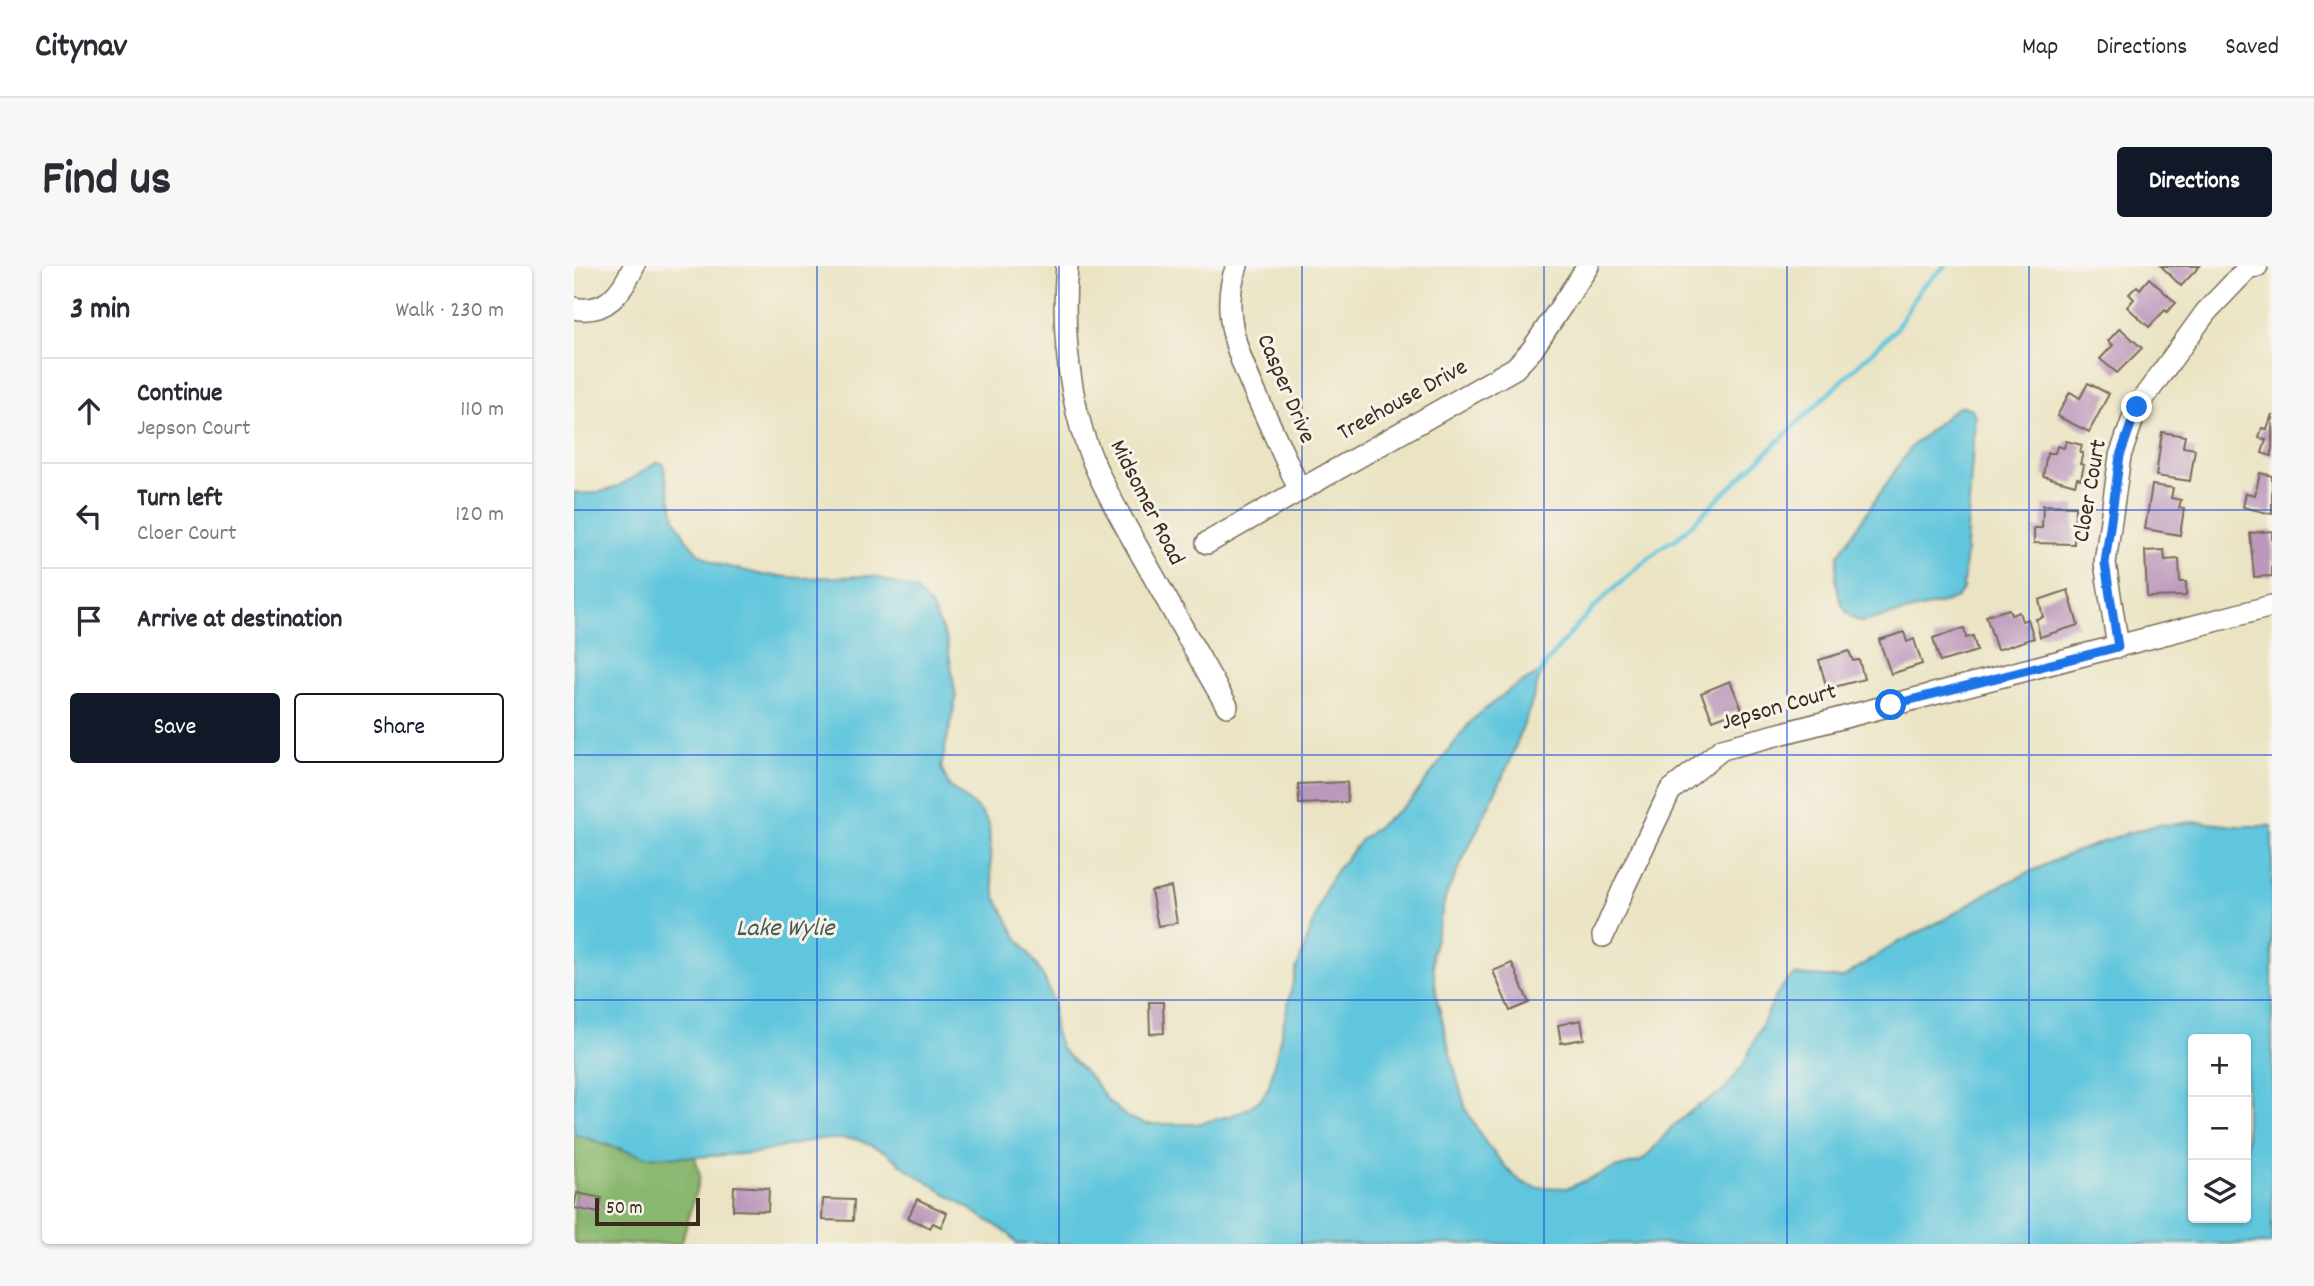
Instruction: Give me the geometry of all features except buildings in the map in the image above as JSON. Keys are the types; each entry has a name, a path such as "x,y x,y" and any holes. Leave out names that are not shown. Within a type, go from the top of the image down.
{"street":[{"path":"574,308 588,310 608,303 623,288 635,266"},
{"name":"Midsomer Road","path":"1067,266 1065,284 1071,377 1082,431 1110,498 1227,706"},
{"name":"Casper Drive","path":"1237,266 1233,278 1230,314 1238,356 1299,489"},
{"name":"Treehouse Drive","path":"1207,543 1515,368 1532,350 1588,266"},
{"name":"Cloer Court","path":"2118,647 2105,563 2120,456 2137,407 2206,312 2249,267 2257,266"},
{"name":"Jepson Court","path":"1604,936 1670,791 1722,749 2272,606"}],"green space":[{"path":"574,1133 643,1156 695,1157 700,1176 681,1244 574,1244"}],"water":[{"path":"1963,406 1972,409 1975,417 1963,589 1957,598 1947,602 1862,622 1853,618 1842,604 1839,594 1836,573 1839,554 1911,447 1956,408"},
{"name":"Lake Wylie","path":"657,462 663,464 675,518 686,539 698,553 717,564 763,575 801,578 872,576 916,590 931,606 947,640 956,698 941,767 949,786 980,811 989,824 991,874 996,897 1015,934 1046,982 1053,1002 1054,1029 1061,1049 1093,1080 1108,1101 1128,1118 1146,1124 1197,1124 1233,1115 1262,1098 1269,1086 1296,970 1326,887 1336,871 1361,840 1411,800 1472,720 1509,690 1541,672 1510,761 1446,895 1432,954 1437,999 1466,1110 1487,1145 1511,1173 1522,1182 1535,1187 1568,1188 1615,1168 1641,1161 1672,1127 1692,1110 1723,1091 1744,1063 1776,995 1787,981 1796,975 1842,978 1895,944 1945,919 1994,889 2064,856 2122,835 2157,825 2199,822 2272,826 2272,1244 1017,1244 1009,1234 907,1169 886,1152 856,1139 819,1139 757,1153 695,1157 643,1156 577,1135 574,1133 574,492 597,493 628,481"}],"waterway":[{"path":"1538,676 1566,639 1616,586 1670,541 1674,541 1896,329 1920,289 1945,266"}],"route":[{"path":"1891,705 2118,647 2105,563 2120,456 2137,407"}]}
